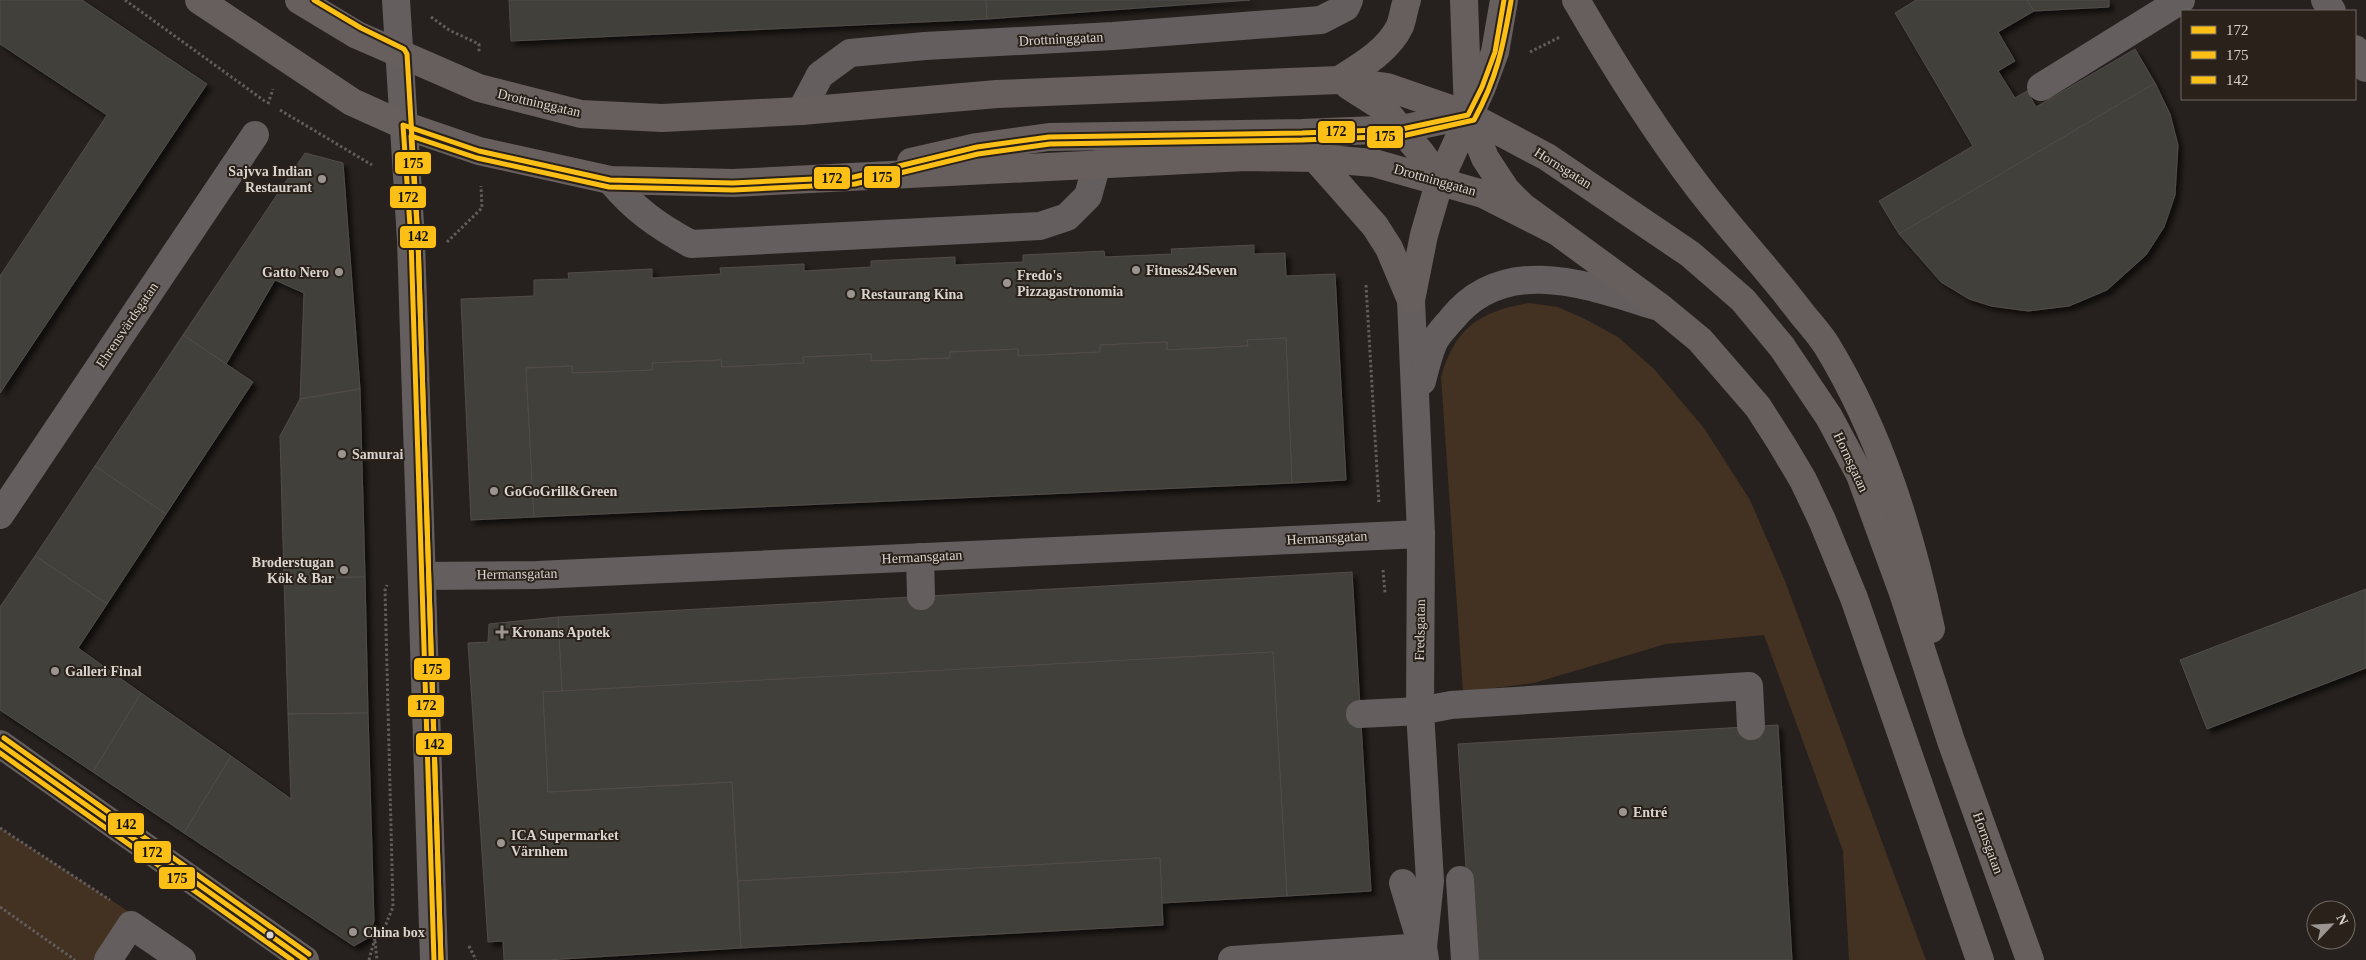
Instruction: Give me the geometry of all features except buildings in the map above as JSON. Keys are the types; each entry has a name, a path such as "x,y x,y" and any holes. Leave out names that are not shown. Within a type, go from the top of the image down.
{"main road":[{"name":"Drottninggatan","path":"199,0 352,102 403,125 479,151 610,180 733,184 854,176 1245,157 1315,158 1374,162 1440,180 1483,194 1556,231"},
{"name":"Drottninggatan","path":"299,0 357,35 479,88 581,114 662,118 801,111 997,94 1339,80"},
{"path":"1407,0 1400,26 1388,45 1366,63 1339,80 1382,107 1402,129 1440,180"},
{"path":"1464,0 1468,115 1485,158 1506,190 1522,206 1660,307 1700,340 1732,375 1758,408 1803,480 1854,598 1980,960"},
{"path":"1411,300 1424,235 1440,180 1482,87 1495,52 1504,0"},
{"path":"1576,0 1649,118 1699,188 1778,282 1826,345 1859,406 1885,463 1906,525 1941,675 1950,741"},
{"name":"Hornsgatan","path":"1339,80 1387,87 1468,115 1547,157 1690,254 1743,300 1782,346 1829,418 1860,475 1903,593 1950,741 2030,960"},
{"path":"854,176 977,147 1049,137 1293,134 1402,129 1468,115"},
{"path":"1440,180 1454,170 1485,158 1547,157"},
{"path":"1315,158 1375,226 1389,248 1411,300"}],"street":[{"path":"396,0 410,240 434,960"},
{"path":"2041,87 2181,0"},
{"name":"Drottninggatan","path":"801,111 820,75 850,53 925,46 1113,36 1320,20 1348,4"},
{"path":"2356,51 2366,68"},
{"name":"Ehrensvärdsgatan","path":"0,515 255,136"},
{"path":"610,180 622,194 659,227 692,244 1040,226 1067,217 1088,196 1097,164"},
{"path":"1416,401 1433,342 1462,306 1497,286 1535,278 1584,284 1660,307"},
{"name":"Fredsgatan","path":"1411,300 1421,534 1420,711 1430,881 1420,956"},
{"name":"Hermansgatan","path":"422,576 537,575 1421,534"},
{"path":"920,557 921,596"},
{"path":"1360,714 1420,711 1451,704 1749,686 1751,726"},
{"path":"0,744 305,960"},
{"path":"1460,880 1465,960"},
{"path":"1232,960 1420,956 1403,883"},
{"path":"108,960 131,925 182,960"}],"path":[{"path":"125,0 268,103 375,166"},
{"path":"428,10 430,16 449,30 479,44 479,88"},
{"path":"448,250 447,240 482,208 479,151"},
{"path":"1366,278 1385,594"},
{"path":"0,828 112,901"},
{"path":"0,907 75,960"},
{"path":"369,960 375,938 377,960"},
{"path":"468,943 476,960"}],"shaded area":[{"path":"1529,303 1558,307 1585,319 1618,337 1654,369 1704,428 1750,500 1785,581 1926,960 1849,960 1843,851 1764,635 1666,644 1534,683 1463,692 1441,377 1454,346 1462,334 1472,325 1483,317 1497,311"},
{"path":"0,828 137,917 108,960 0,960"}],"transit line":[{"name":"142","path":"314,0 361,28 404,49 407,54 418,240 441,960"},
{"name":"172","path":"434,960 411,240 403,125 479,151 610,180 733,183 854,177 977,147 1049,137 1302,133 1402,129 1468,115 1482,87 1495,52 1504,0"},
{"name":"175","path":"441,960 418,240 411,136 477,158 609,187 733,190 855,184 978,154 1050,144 1302,140 1402,136 1474,120 1494,76 1511,1"},
{"name":"142","path":"4,738 309,954"},
{"name":"172","path":"0,744 305,960"},
{"name":"175","path":"0,753 292,960"}],"place":[{"name":"Sajvva Indian Restaurant","path":"322,179"},
{"name":"Fitness24Seven","path":"1136,270"},
{"name":"Gatto Nero","path":"339,272"},
{"name":"Fredo's Pizzagastronomia","path":"1007,283"},
{"name":"Restaurang Kina","path":"851,294"},
{"name":"Samurai","path":"342,454"},
{"name":"GoGoGrill&Green","path":"494,491"},
{"name":"Broderstugan Kök & Bar","path":"344,570"},
{"name":"Kronans Apotek","path":"502,632"},
{"name":"Galleri Final","path":"55,671"},
{"name":"Entré","path":"1623,812"},
{"name":"ICA Supermarket Värnhem","path":"501,843"},
{"name":"China box","path":"353,932"}]}
